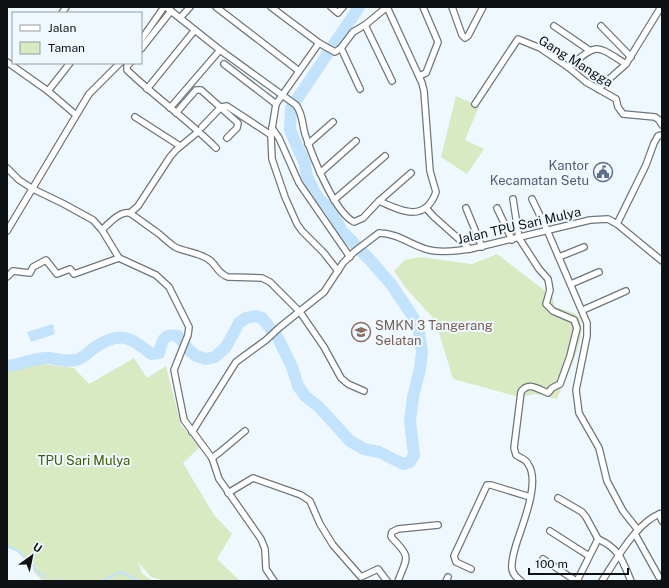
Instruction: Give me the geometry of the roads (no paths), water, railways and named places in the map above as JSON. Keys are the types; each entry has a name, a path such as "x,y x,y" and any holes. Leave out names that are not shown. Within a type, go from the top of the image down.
{"street":[{"path":"142,39 165,7 172,11 194,31 296,105 301,114 304,132 320,173 334,200 349,219 354,222 363,218 379,201 411,173"},
{"path":"180,18 190,7"},
{"path":"216,7 299,71"},
{"path":"271,7 334,52 342,48 353,32 365,25 387,7 419,76 424,91 430,171 436,192 426,208 418,212 399,210 379,201"},
{"path":"331,7 338,13 343,7"},
{"path":"419,76 426,73 438,42 423,7"},
{"path":"452,7 462,35 465,38 468,36 482,7"},
{"path":"598,89 626,64 661,7"},
{"path":"142,48 172,11"},
{"path":"365,25 392,81"},
{"path":"554,26 589,50"},
{"path":"601,26 631,57"},
{"path":"147,89 194,31"},
{"name":"Gang Mangga","path":"475,104 518,39 540,48 568,67 586,82 616,99 618,107 623,114 655,118 659,120 662,125"},
{"path":"321,44 299,71 284,96 276,104 271,135 272,159 285,197 297,224 324,253 338,271"},
{"path":"342,48 360,89"},
{"path":"568,67 589,50 594,48 603,50 626,64"},
{"path":"170,108 220,50"},
{"path":"7,62 48,91 76,115"},
{"path":"48,91 69,64"},
{"path":"7,231 88,94 119,64"},
{"path":"129,64 127,66 127,70 176,113 201,129 216,148"},
{"path":"224,64 276,104"},
{"path":"176,113 196,90 199,89 221,107 238,124 237,128 227,138"},
{"path":"130,213 138,206 170,157 180,146 201,129 221,107 227,106 271,135"},
{"path":"135,117 180,146"},
{"path":"308,144 332,122"},
{"path":"192,432 236,362 266,340 324,292 352,254 299,183 279,138 272,128"},
{"path":"617,224 646,165 654,143 658,136 662,135"},
{"path":"320,173 356,141"},
{"path":"334,200 385,156"},
{"path":"7,168 19,180 33,189 93,220 102,230 119,258 156,275 169,287 189,327 188,336 174,370 184,420 212,458 220,479 228,493 264,544 266,569 274,581"},
{"path":"513,199 519,238 548,279 550,290 546,304 553,311 574,320 577,328 570,356 560,384 552,388 548,393 529,386 525,387 520,392 514,448 516,455 528,462 532,474 533,484 512,558 513,572 515,577 521,581"},
{"path":"532,199 587,323 587,336 576,390 579,413 599,448 607,481 623,511 637,532 659,577"},
{"path":"426,208 470,250"},
{"path":"466,208 482,247"},
{"path":"497,208 512,240"},
{"path":"102,230 111,221 122,214 126,212 130,213 177,248 194,252 211,261 218,272 223,275 228,277 262,278 270,282 300,312 324,347 341,378 348,384 364,391"},
{"name":"Jalan TPU Sari Mulya","path":"352,254 379,233 386,233 430,250 470,250 590,220 608,219 617,224 662,261"},
{"path":"559,257 584,246"},
{"path":"7,277 13,272 30,273 33,267 46,260 57,274 70,269 74,274 119,258"},
{"path":"571,284 599,272"},
{"path":"582,310 626,291"},
{"path":"212,458 245,431"},
{"path":"228,493 253,478 301,495 310,502 320,524 333,545 361,577 378,569 387,581"},
{"path":"471,569 456,562 454,556 487,486 491,485 530,497"},
{"path":"558,498 582,512 598,539 611,546 619,553 631,581"},
{"path":"602,581 619,553 650,519 660,513 662,521"},
{"path":"398,581 406,560 406,555 404,550 391,536 392,532 398,529 438,525"},
{"path":"550,531 589,556"},
{"path":"543,559 576,581 598,539"}],"water":[{"path":"53,324 55,334 31,342 27,332"}],"waterway":[{"path":"7,366 43,358 68,361 79,359 110,339 117,338 124,338 137,343 151,354 159,353 164,339 173,335 178,336 196,356 206,359 215,357 226,347 239,323 246,318 255,316 262,318 278,338 292,367 298,386 305,396 319,407 350,441 364,449 379,452 403,464 410,462 414,455 410,421 422,351 419,332 413,317 391,284 342,231 330,209 320,200 314,191 307,177 305,164 290,130 291,108 359,7"},
{"path":"7,546 18,551 33,564 36,571 46,577"},
{"path":"102,581 121,572 139,581"}],"place":[{"name":"Kantor Kecamatan Setu","path":"603,172"},
{"name":"SMKN 3 Tangerang Selatan","path":"361,332"}],"park label":[{"name":"TPU Sari Mulya","path":"84,460"}]}
